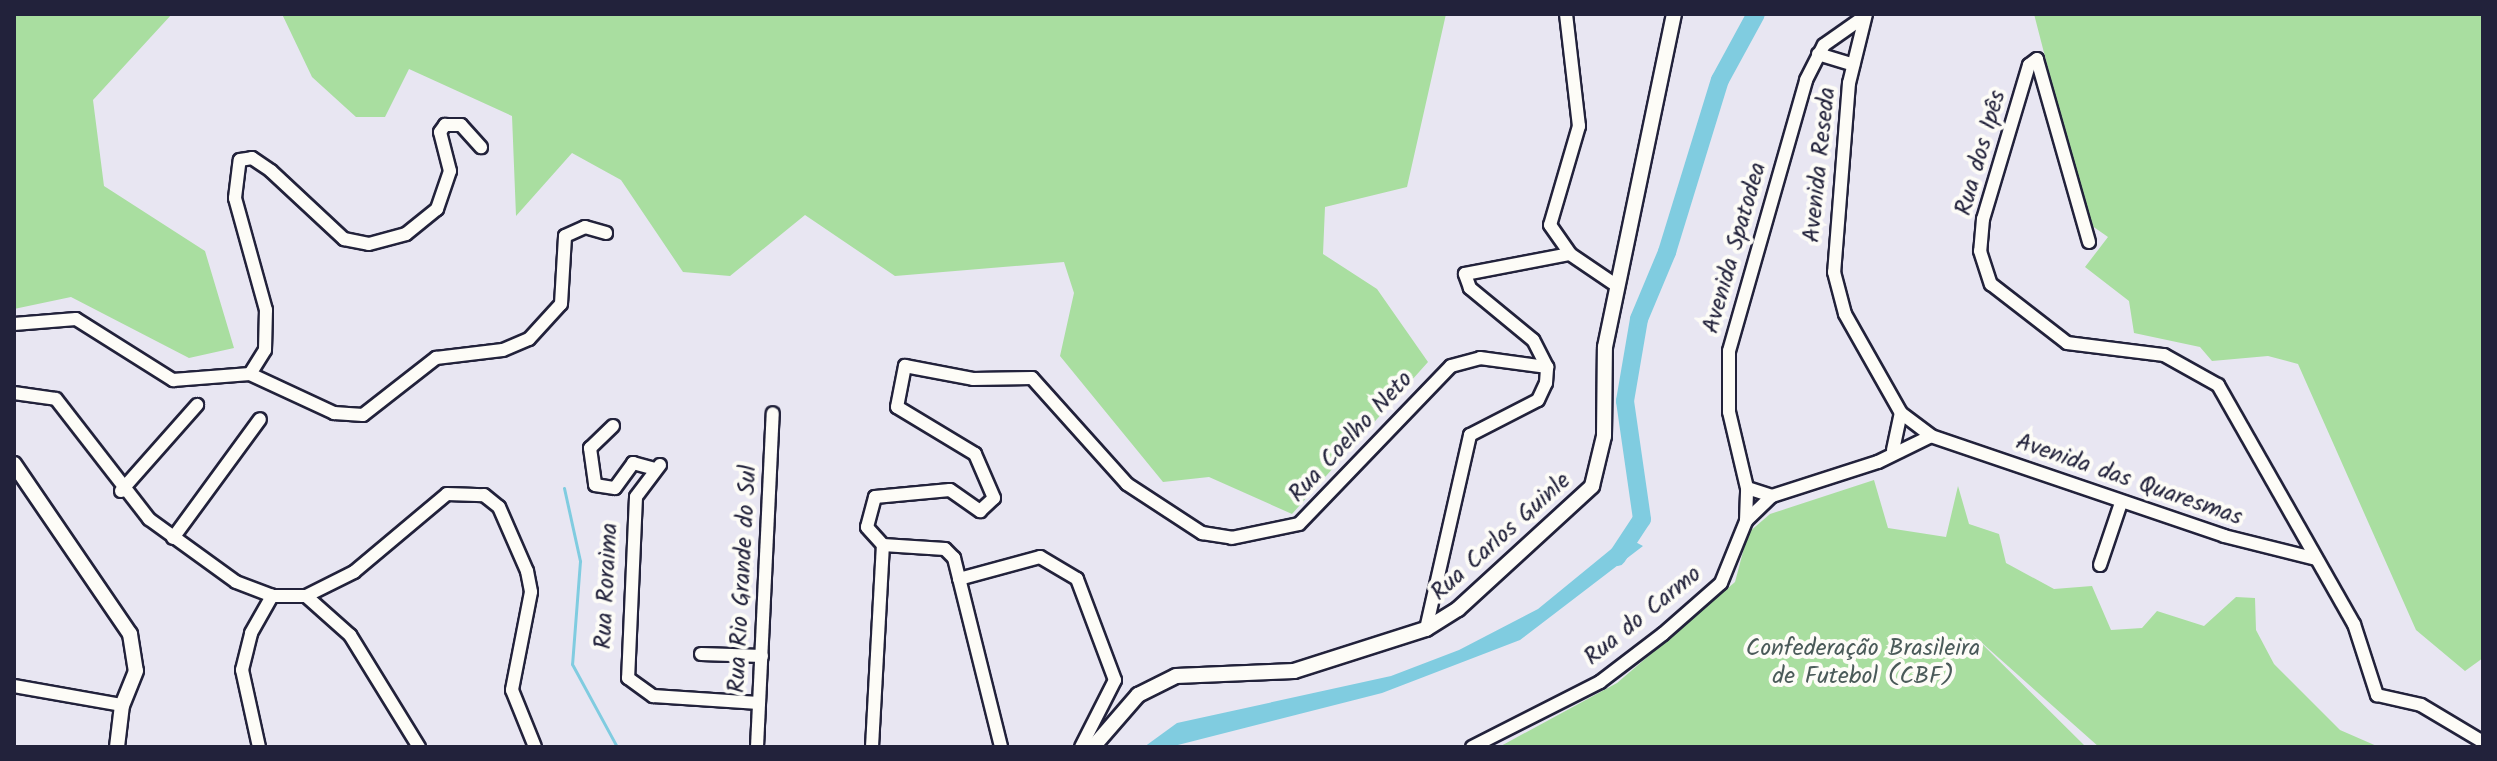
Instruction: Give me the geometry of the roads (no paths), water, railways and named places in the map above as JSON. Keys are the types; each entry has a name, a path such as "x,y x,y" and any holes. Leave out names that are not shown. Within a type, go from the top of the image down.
{"street":[{"path":"1566,14 1579,126 1550,225 1570,254 1617,286"},
{"name":"Rua Carlos Guinle","path":"1093,747 1138,695 1176,676 1294,671 1426,629 1458,609 1592,486 1604,436 1602,379 1617,286 1674,14"},
{"path":"1818,54 1864,16"},
{"name":"Avenida Reseda","path":"1864,16 1853,65 1834,272 1845,314 1901,413 1931,436"},
{"path":"1818,54 1853,65"},
{"name":"Avenida Spatodea","path":"1746,521 1747,488 1729,412 1729,351 1818,54"},
{"name":"Rua dos Ipês","path":"2089,242 2037,59 1992,179 1983,219 1984,272 2028,319 2067,343 2164,355 2206,374 2241,415 2316,559"},
{"path":"250,374 265,350 266,310 235,198 240,160 258,161 344,239 369,244 406,234 437,209 450,171 440,132 445,125 461,125 481,147"},
{"path":"14,324 89,323 173,380 250,374 334,413 363,415 436,358 503,350 529,339 561,304 565,236 585,227 606,233"},
{"path":"1426,629 1470,435 1538,400 1547,367 1522,327 1464,279 1471,271 1570,254"},
{"name":"Rua Coelho Neto","path":"883,545 867,527 875,497 950,490 980,511 994,498 975,454 897,407 905,366 973,379 1032,378 1127,484 1202,533 1232,538 1299,524 1451,366 1480,358 1547,367"},
{"path":"14,393 56,399 121,491 173,538 236,582 272,596 306,596 354,572 447,494 484,495 499,507 527,571 531,592 512,690 535,747"},
{"path":"121,491 197,405"},
{"name":"Rua Rio Grande do Sul","path":"757,747 773,413"},
{"path":"1893,450 1901,413"},
{"path":"173,538 260,419"},
{"name":"Rua Roraima","path":"613,426 590,448 595,485 615,488 633,463 656,467 633,517 628,678 653,696 759,703"},
{"name":"Avenida das Quaresmas","path":"1931,436 2121,503 2316,559"},
{"name":"Rua do Carmo","path":"1472,747 1600,682 1663,634 1721,583 1746,521 1772,496 1878,462 1893,450 1931,436"},
{"path":"14,464 130,634 136,671 122,705 117,747"},
{"path":"1747,488 1772,496"},
{"path":"2100,565 2121,503"},
{"path":"872,747 883,545 945,549 959,579 1001,747"},
{"path":"959,579 1040,557 1077,579 1115,680 1081,747"},
{"path":"2316,559 2363,643 2377,695 2421,705 2483,742"},
{"path":"259,747 242,670 251,633 272,596"},
{"path":"306,596 350,635 419,747"},
{"path":"701,654 762,656"},
{"path":"14,686 122,705"}],"water":[{"path":"1626,537 1643,546 1520,640 1382,693 1170,747 1144,747 1177,723 1391,676 1459,650 1538,609"}],"waterway":[{"path":"1617,557 1642,519 1625,401 1639,319 1667,252 1720,80 1756,14"},
{"path":"564,488 580,561 572,664 617,747"}],"park label":[{"name":"Confederação Brasileira de Futebol (CBF)","path":"1863,663"}]}
